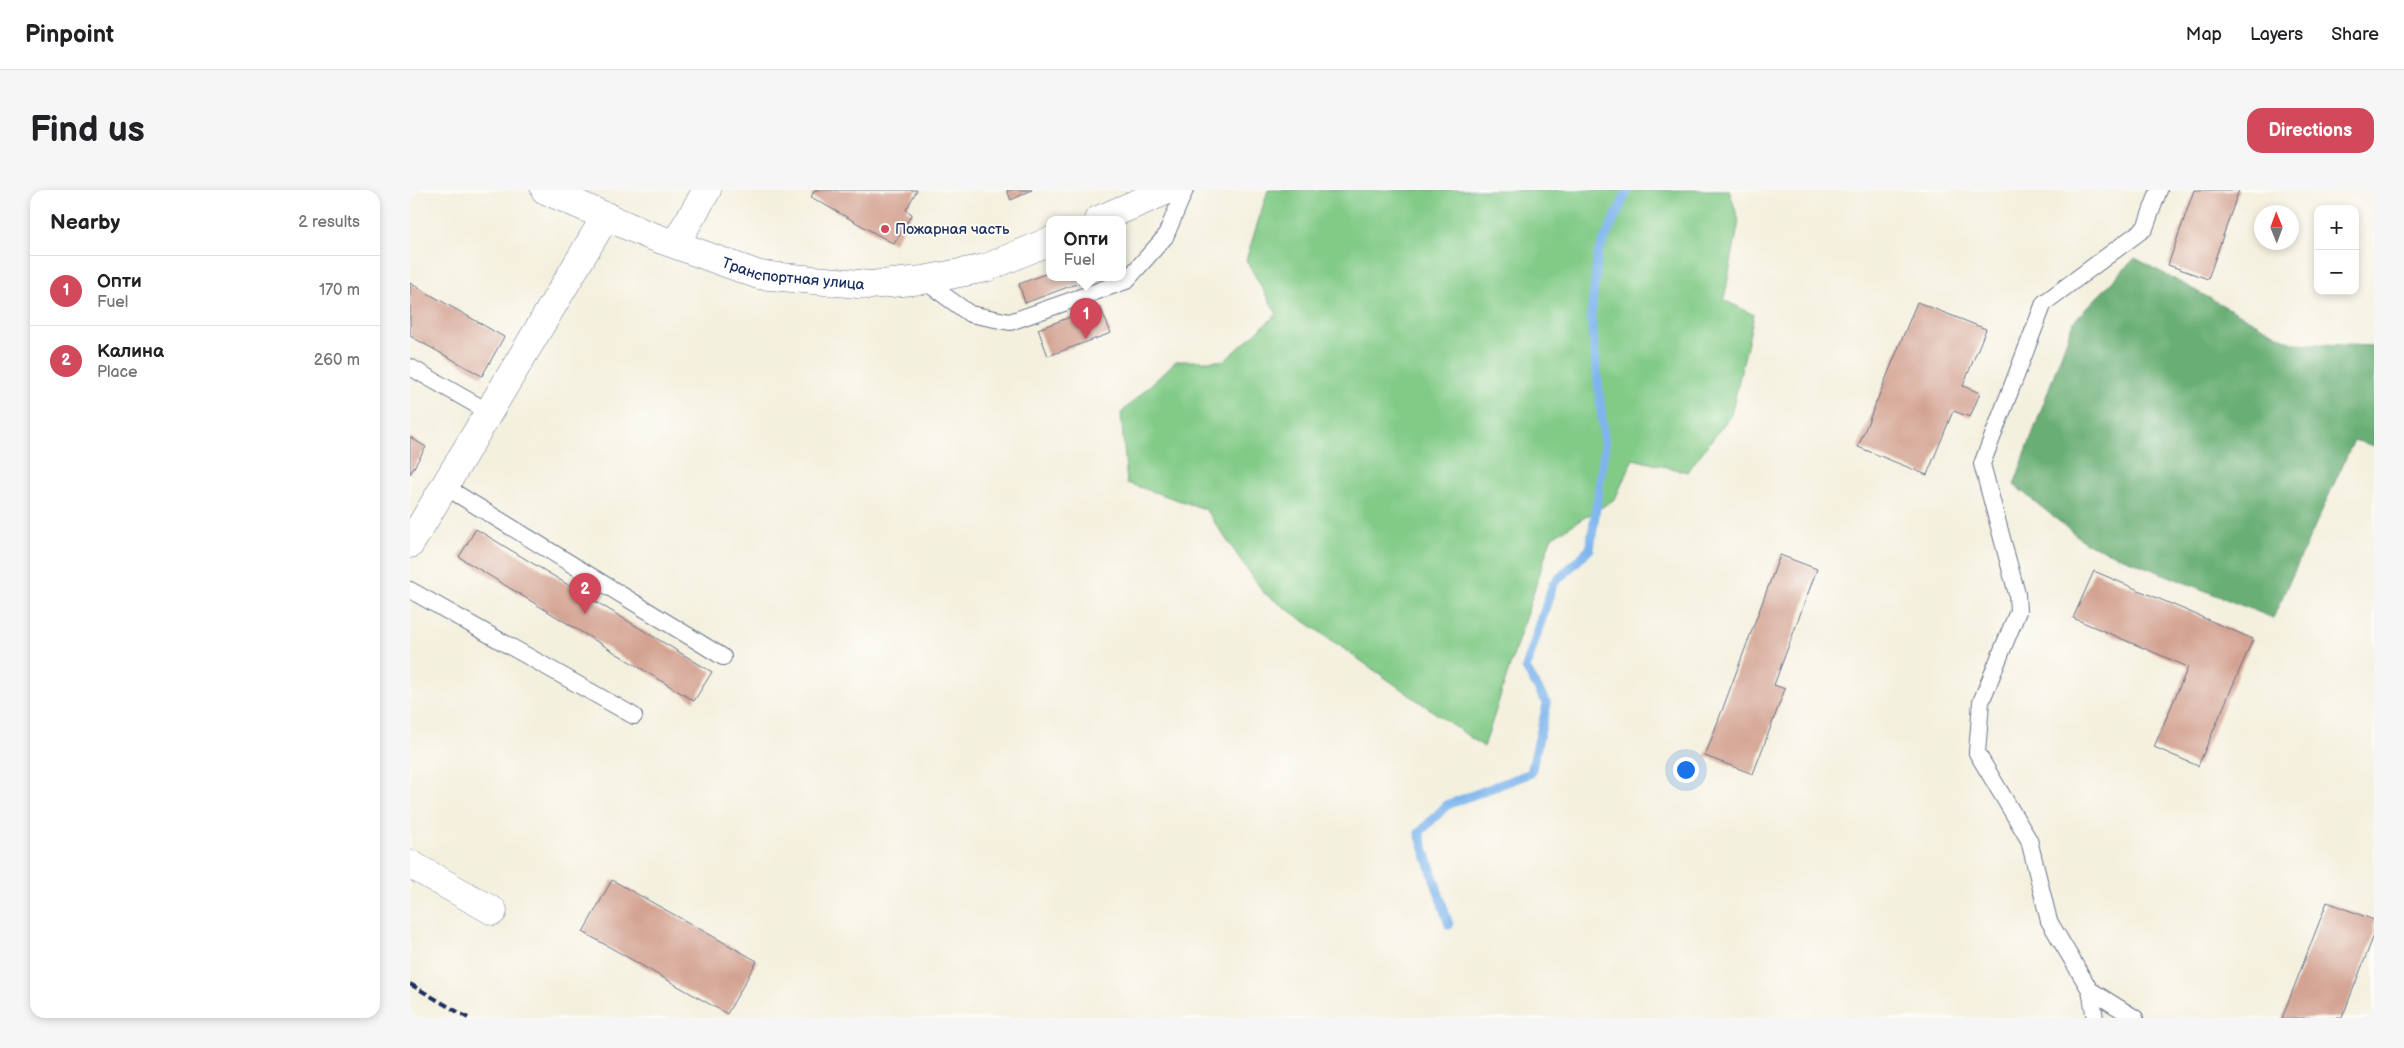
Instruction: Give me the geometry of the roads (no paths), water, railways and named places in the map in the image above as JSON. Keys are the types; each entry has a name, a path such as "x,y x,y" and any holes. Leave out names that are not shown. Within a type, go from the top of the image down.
{"street":[{"name":"Транспортная улица","path":"545,190 675,244 760,275 870,286 923,280 986,268 1046,243"},
{"path":"675,244 707,190"},
{"path":"1107,216 1168,190"},
{"path":"410,544 606,216"},
{"path":"410,864 493,911"}],"lane":[{"path":"923,280 970,314 1010,322 1126,281 1165,237 1184,190"},
{"path":"2096,1018 2090,990 2049,921 2030,840 1977,753 1981,702 2018,611 2017,594 1982,464 2044,303 2145,228 2159,190"},
{"path":"410,367 480,407 486,417"},
{"path":"444,486 724,657"},
{"path":"410,590 634,716"},
{"path":"2090,990 2135,1018"}],"waterway":[{"path":"1449,925 1419,833 1447,805 1531,773 1547,704 1526,668 1553,584 1590,549 1605,447 1591,316 1598,253 1628,190"}],"railway":[{"path":"410,984 468,1018"}],"place":[{"name":"Пожарная часть","path":"885,229"},
{"name":"Опти","path":"1086,339"},
{"name":"Калина","path":"585,614"}]}
